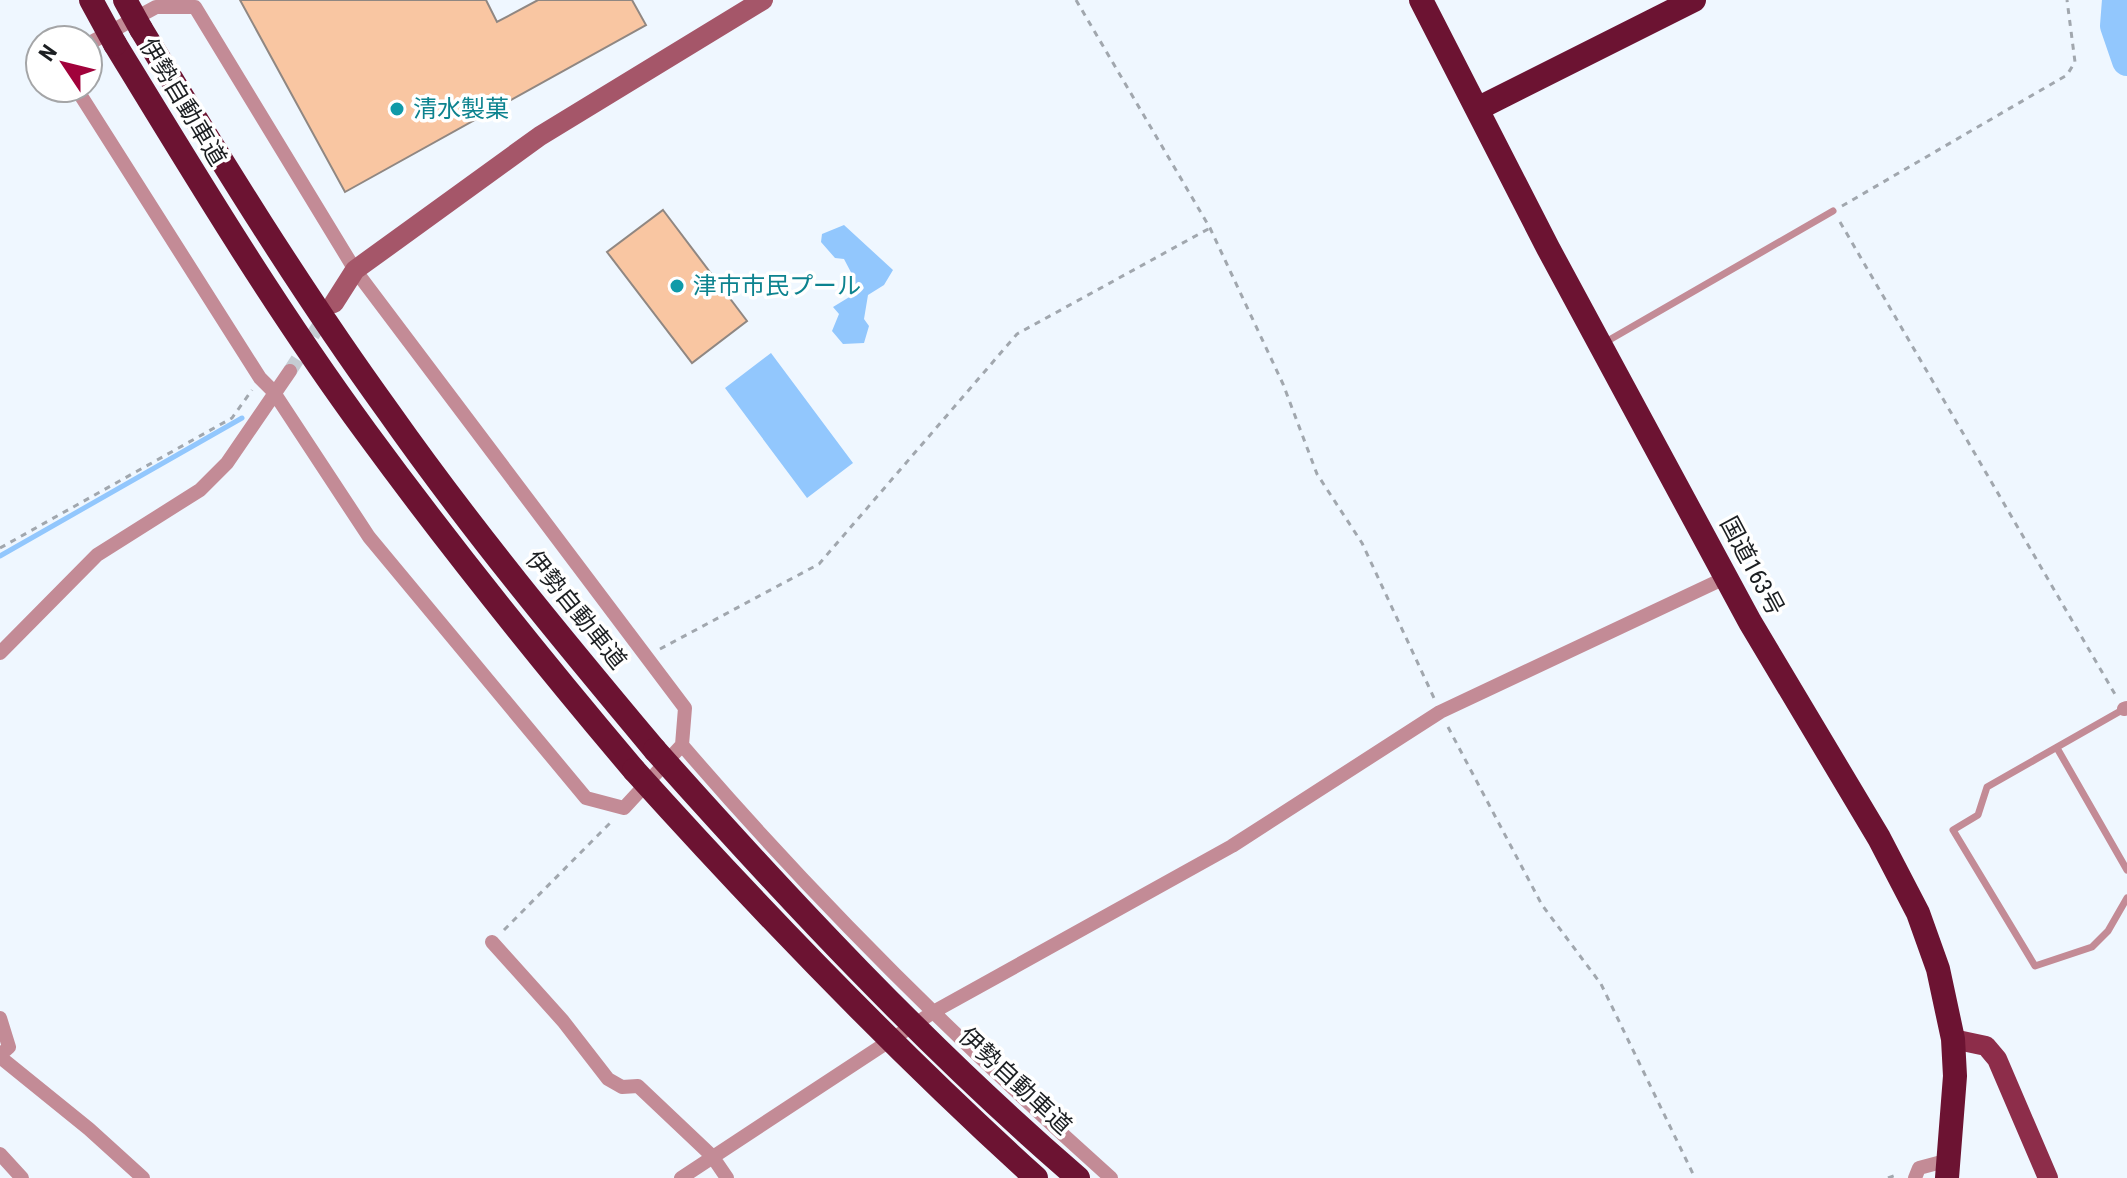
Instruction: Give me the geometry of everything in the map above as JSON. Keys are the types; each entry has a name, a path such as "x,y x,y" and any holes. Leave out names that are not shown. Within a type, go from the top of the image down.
{"highway":[{"name":"伊勢自動車道","path":"91,0 200,184 364,430 530,646 634,770 796,947 944,1094 1036,1178"},
{"name":"伊勢自動車道","path":"125,0 257,217 388,412 467,519 655,750 816,927 964,1073 1078,1178"},
{"name":"国道163号","path":"1421,0 1727,577 1912,900 1938,969 1953,1039 1948,1169"},
{"path":"1477,109 1694,0"}],"main road":[{"path":"1953,1039 1986,1046 1997,1059 2048,1178"}],"street":[{"path":"334,303 355,270 540,136 763,0"},
{"path":"86,104 260,378 273,391 369,537 586,798 624,808 682,745 685,708 355,270 195,7 156,7 104,35"},
{"path":"0,653 97,555 200,490 227,463 273,391 290,371"},
{"path":"681,1178 935,1011 1232,846 1440,712 1727,577"},
{"path":"682,745 770,848 1030,1106 1111,1178"},
{"path":"492,942 563,1021 608,1079 622,1087 638,1086 712,1156 727,1178"},
{"path":"0,1018 9,1047 0,1056 143,1178"},
{"path":"0,1154 22,1178"},
{"path":"1915,1178 1919,1168 1948,1169"}],"lane":[{"path":"1602,344 1833,211"},
{"path":"2126,708 1987,787 1978,815 1953,830 2035,966 2092,947 2108,931 2127,898"},
{"path":"2057,748 2127,870"}],"path":[{"path":"1076,0 1210,228 1283,384 1317,474 1362,543 1440,712 1547,914 1601,984 1695,1178"},
{"path":"2067,0 2075,62 2067,75 1833,211 2126,708"},
{"path":"646,657 819,564 1017,334 1210,228"},
{"path":"0,548 232,418 260,378"},
{"path":"492,942 624,808"}],"water":[{"path":"844,225 893,270 884,285 868,295 864,319 869,326 864,343 843,344 832,331 839,314 833,307 851,296 855,280 844,259 835,258 821,242 822,234"},
{"path":"771,353 853,463 807,498 725,388"}],"building":[{"name":"清水製菓","path":"240,0 486,0 497,22 538,0 632,0 646,25 345,192"},
{"name":"津市市民プール","path":"663,210 747,321 692,363 607,252"}],"waterway":[{"path":"2117,0 2115,26 2127,61"},
{"path":"0,556 242,418"}],"tunnel":[{"path":"290,371 325,316"}],"place":[{"name":"清水製菓","path":"397,109"},
{"name":"津市市民プール","path":"677,286"}]}
